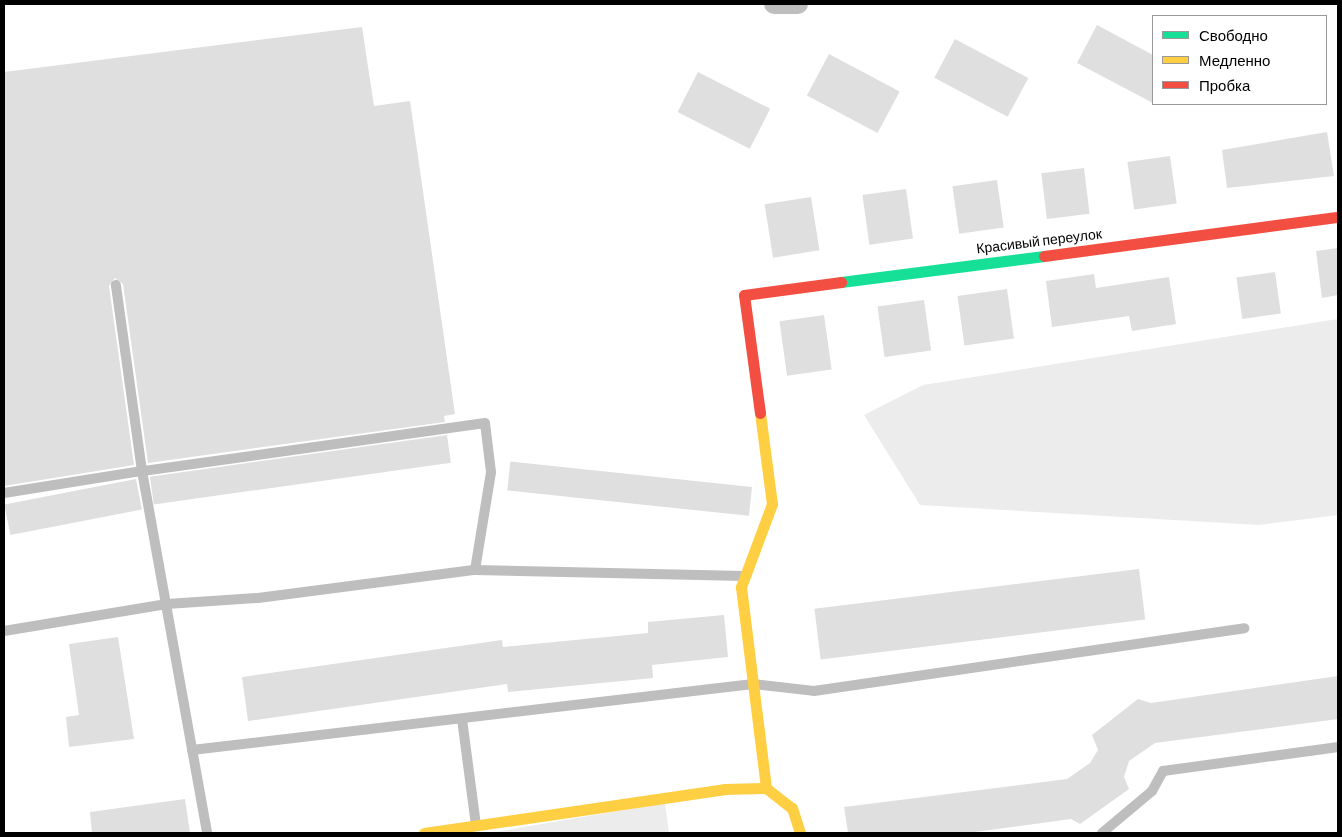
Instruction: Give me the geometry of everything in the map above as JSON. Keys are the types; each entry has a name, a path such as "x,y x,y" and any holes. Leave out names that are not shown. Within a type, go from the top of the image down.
{"street":[{"path":"774,4 798,4"},
{"name":"Красивый переулок","path":"745,576 772,504 744,295 1338,217"},
{"path":"745,576 741,587 766,788"},
{"path":"430,833 724,788 766,788 792,808 800,833"}],"lane":[{"path":"116,285 142,470 207,833"},
{"path":"4,493 142,470 485,423 491,472 475,570"},
{"path":"4,631 167,604 258,598 475,570 745,576"},
{"path":"192,750 753,684 814,691 1244,628"},
{"path":"462,719 476,826"},
{"path":"1102,833 1152,791 1163,771 1338,747"}],"shaded area":[{"path":"1338,319 1338,515 1259,525 920,505 864,415 923,385"},
{"path":"665,803 669,833 489,833"}],"building":[{"path":"1097,25 1152,54 1152,102 1077,63"},
{"path":"362,27 374,106 410,101 455,414 444,416 445,422 148,463 123,284 115,278 109,286 134,465 4,486 4,72"},
{"path":"955,39 1028,78 1008,117 934,78"},
{"path":"829,54 900,92 878,133 807,95"},
{"path":"698,72 770,109 750,149 678,112"},
{"path":"1327,132 1334,176 1227,188 1222,150"},
{"path":"1170,156 1177,204 1134,210 1127,162"},
{"path":"1084,168 1090,214 1047,219 1041,173"},
{"path":"997,180 1004,228 959,234 952,186"},
{"path":"906,189 913,239 869,245 862,195"},
{"path":"811,197 819,250 773,258 765,204"},
{"path":"1338,248 1338,295 1322,298 1316,251"},
{"path":"1275,272 1281,314 1242,319 1236,277"},
{"path":"1094,274 1096,288 1169,277 1176,324 1132,331 1129,316 1052,327 1046,281"},
{"path":"1007,289 1014,339 964,345 957,296"},
{"path":"924,300 931,351 885,357 877,307"},
{"path":"824,315 832,369 787,376 779,321"},
{"path":"447,435 451,463 154,504 150,477"},
{"path":"510,462 752,487 749,516 507,490"},
{"path":"136,479 142,509 10,535 4,505"},
{"path":"1139,569 1145,620 821,659 814,609"},
{"path":"724,615 728,657 652,665 653,678 508,692 507,684 248,721 242,677 502,640 503,647 648,633 648,622"},
{"path":"118,637 134,739 69,747 66,717 79,715 69,644"},
{"path":"1338,676 1338,719 1155,743 1129,761 1124,777 1129,789 1080,824 1071,819 967,833 848,833 844,807 1067,779 1090,763 1098,750 1092,735 1138,699 1151,703"},
{"path":"185,799 190,833 92,833 90,812"}],"traffic: fast":[{"path":"841,282 1044,256"}],"traffic: slow":[{"path":"760,413 772,504 741,587 766,788"},
{"path":"424,833 724,789 766,788 792,808 800,833"}],"traffic: jam":[{"path":"1044,256 1338,217"},
{"path":"760,413 744,295 841,282"}]}
